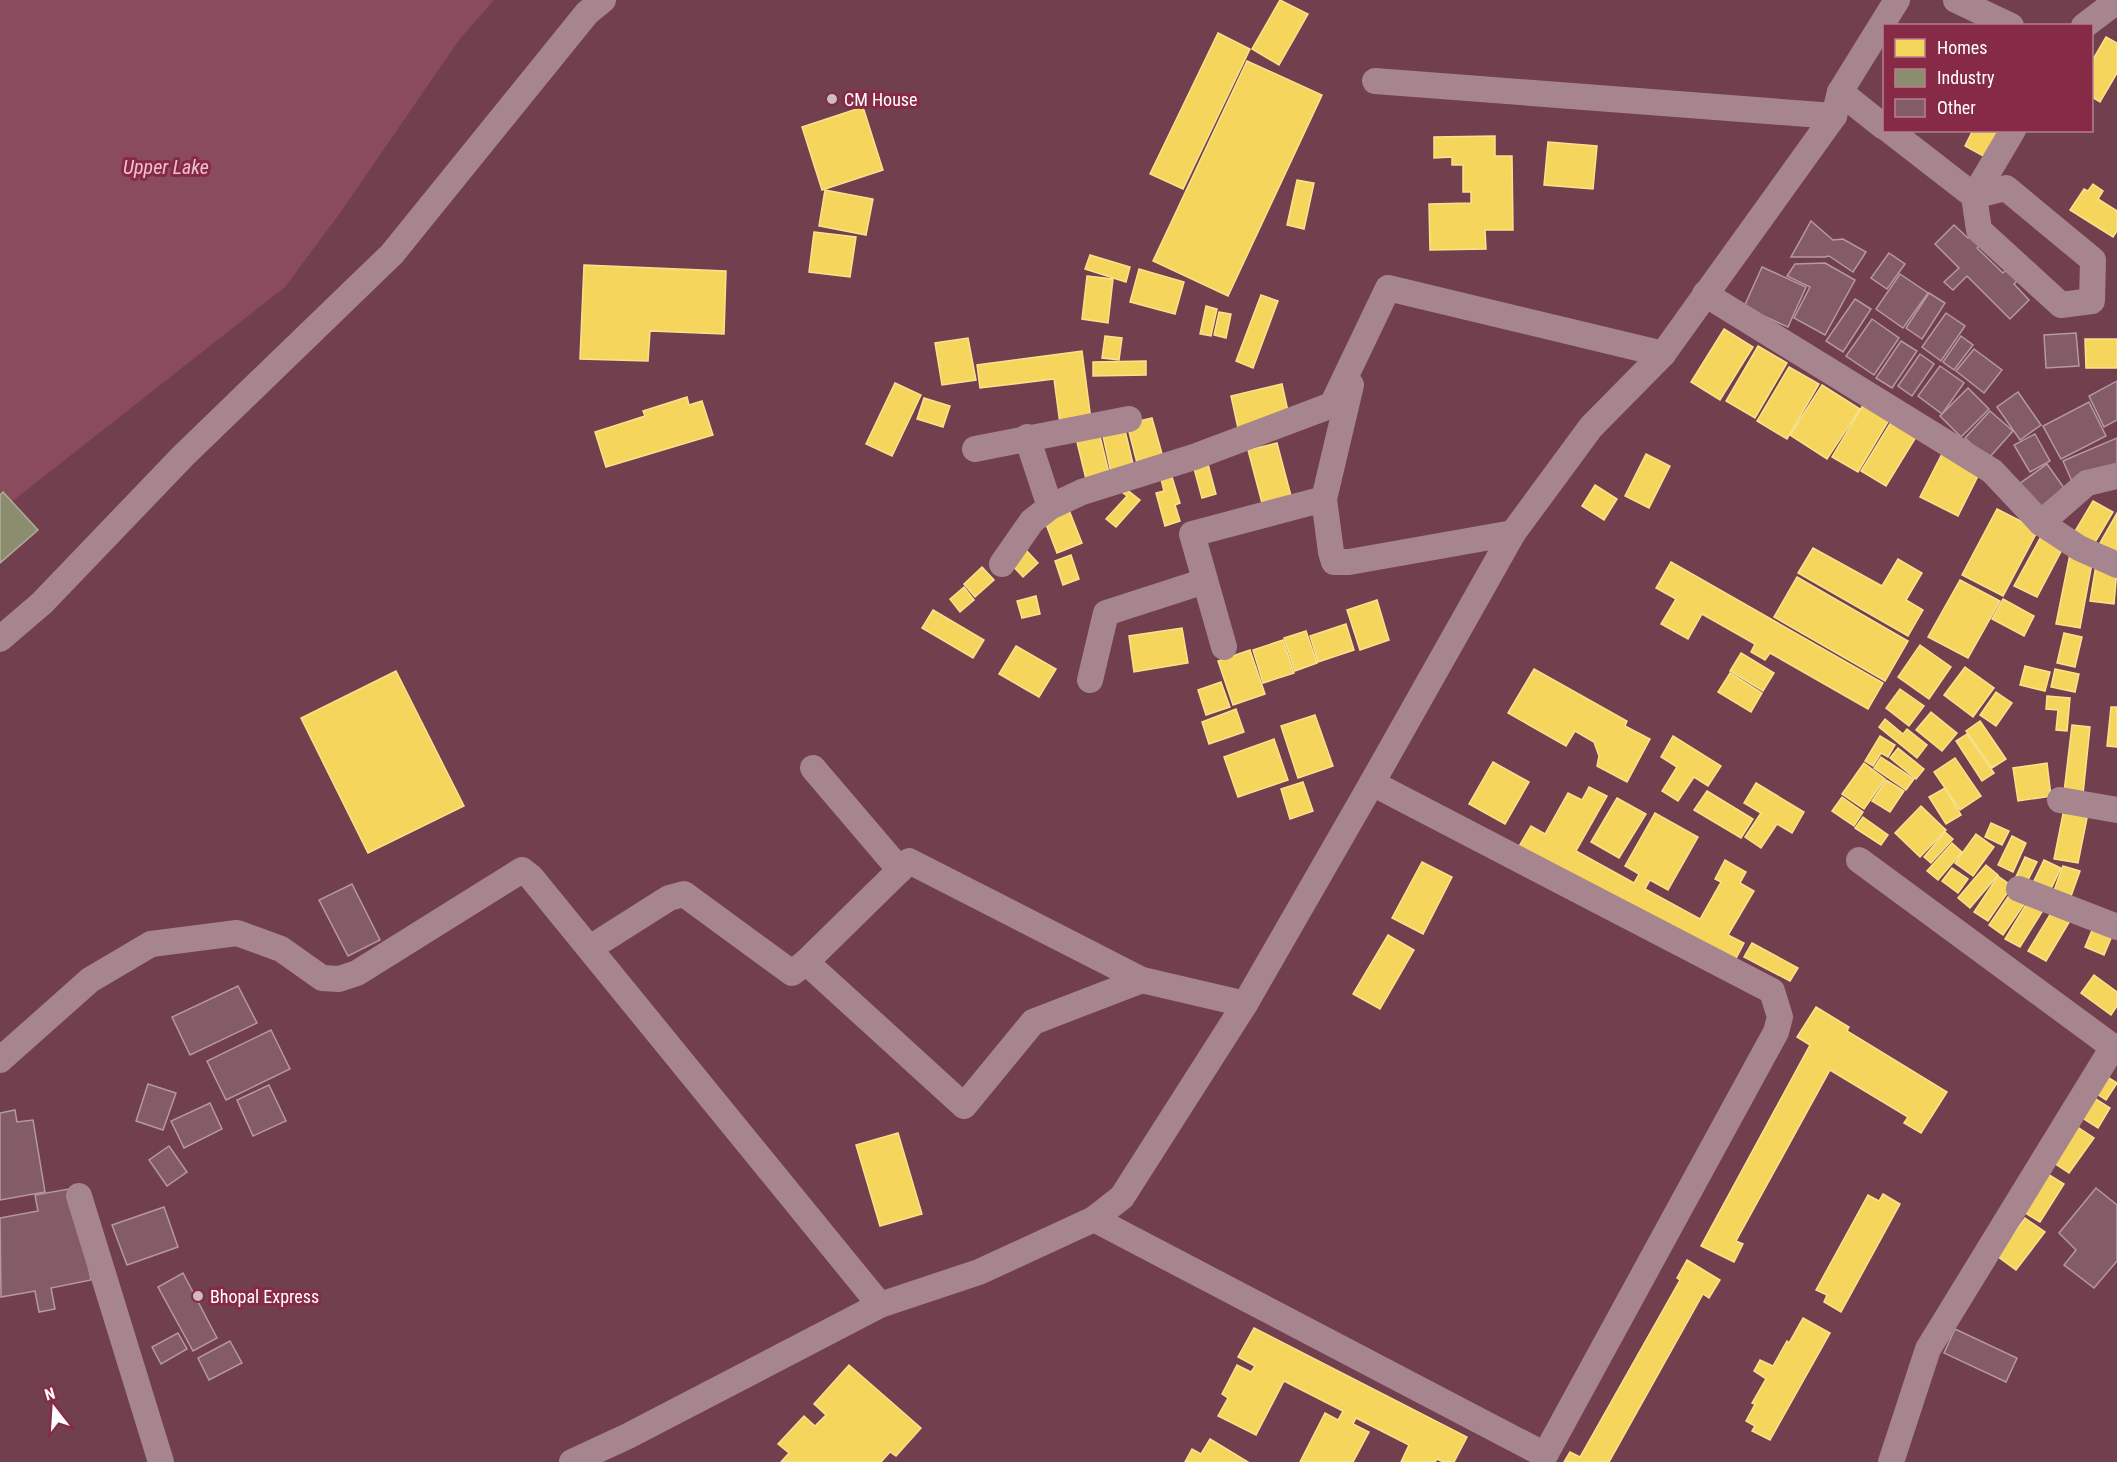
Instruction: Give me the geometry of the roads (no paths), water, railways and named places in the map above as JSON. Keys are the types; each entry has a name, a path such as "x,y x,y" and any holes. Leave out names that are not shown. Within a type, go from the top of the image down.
{"street":[{"path":"0,639 42,603 183,456 392,254 587,13 603,0"},
{"path":"1883,24 1897,0"},
{"path":"1956,0 2007,24"},
{"path":"2087,24 2117,2"},
{"path":"572,1462 628,1436 880,1305 979,1272 1094,1219 1122,1197 1245,1004 1513,533 1591,427 1663,354 1837,104 1883,24"},
{"path":"1375,81 1837,104 1883,127"},
{"path":"1892,132 1974,196"},
{"path":"1974,196 2006,188 2092,260 2092,301 2061,305 1979,230 1974,196 2012,132"},
{"path":"1002,564 1032,521 1050,507 1082,492 1194,457 1332,405 1388,288 1663,354"},
{"path":"1705,294 1992,471 2041,523 2079,548 2117,565"},
{"path":"1360,347 1324,499 1334,562 1349,562 1513,533"},
{"path":"975,449 1027,437 1129,419"},
{"path":"1027,437 1050,507"},
{"path":"2041,523 2087,483 2117,476"},
{"path":"1224,646 1192,534 1324,499"},
{"path":"1090,680 1106,613 1205,581"},
{"path":"813,768 900,870"},
{"path":"1094,1219 1545,1455 1770,1043 1780,1017 1772,991 1372,783"},
{"path":"2060,800 2117,810"},
{"path":"1859,860 2115,1047 1928,1349 1891,1462"},
{"path":"590,948 669,898 684,894 792,973 909,861 1142,980 1245,1004"},
{"path":"0,1060 90,980 151,944 237,933 281,949 322,978 339,979 357,973 522,870 531,877 590,948 880,1305"},
{"path":"2019,889 2117,927"},
{"path":"806,962 964,1106 1033,1022 1142,980"},
{"path":"79,1196 160,1462"},
{"path":"624,1462 628,1436"}],"water":[{"name":"Upper Lake","path":"0,0 494,0 459,40 340,213 285,287 0,511"}],"place":[{"name":"CM House","path":"832,99"},
{"name":"Bhopal Express","path":"198,1296"}]}
